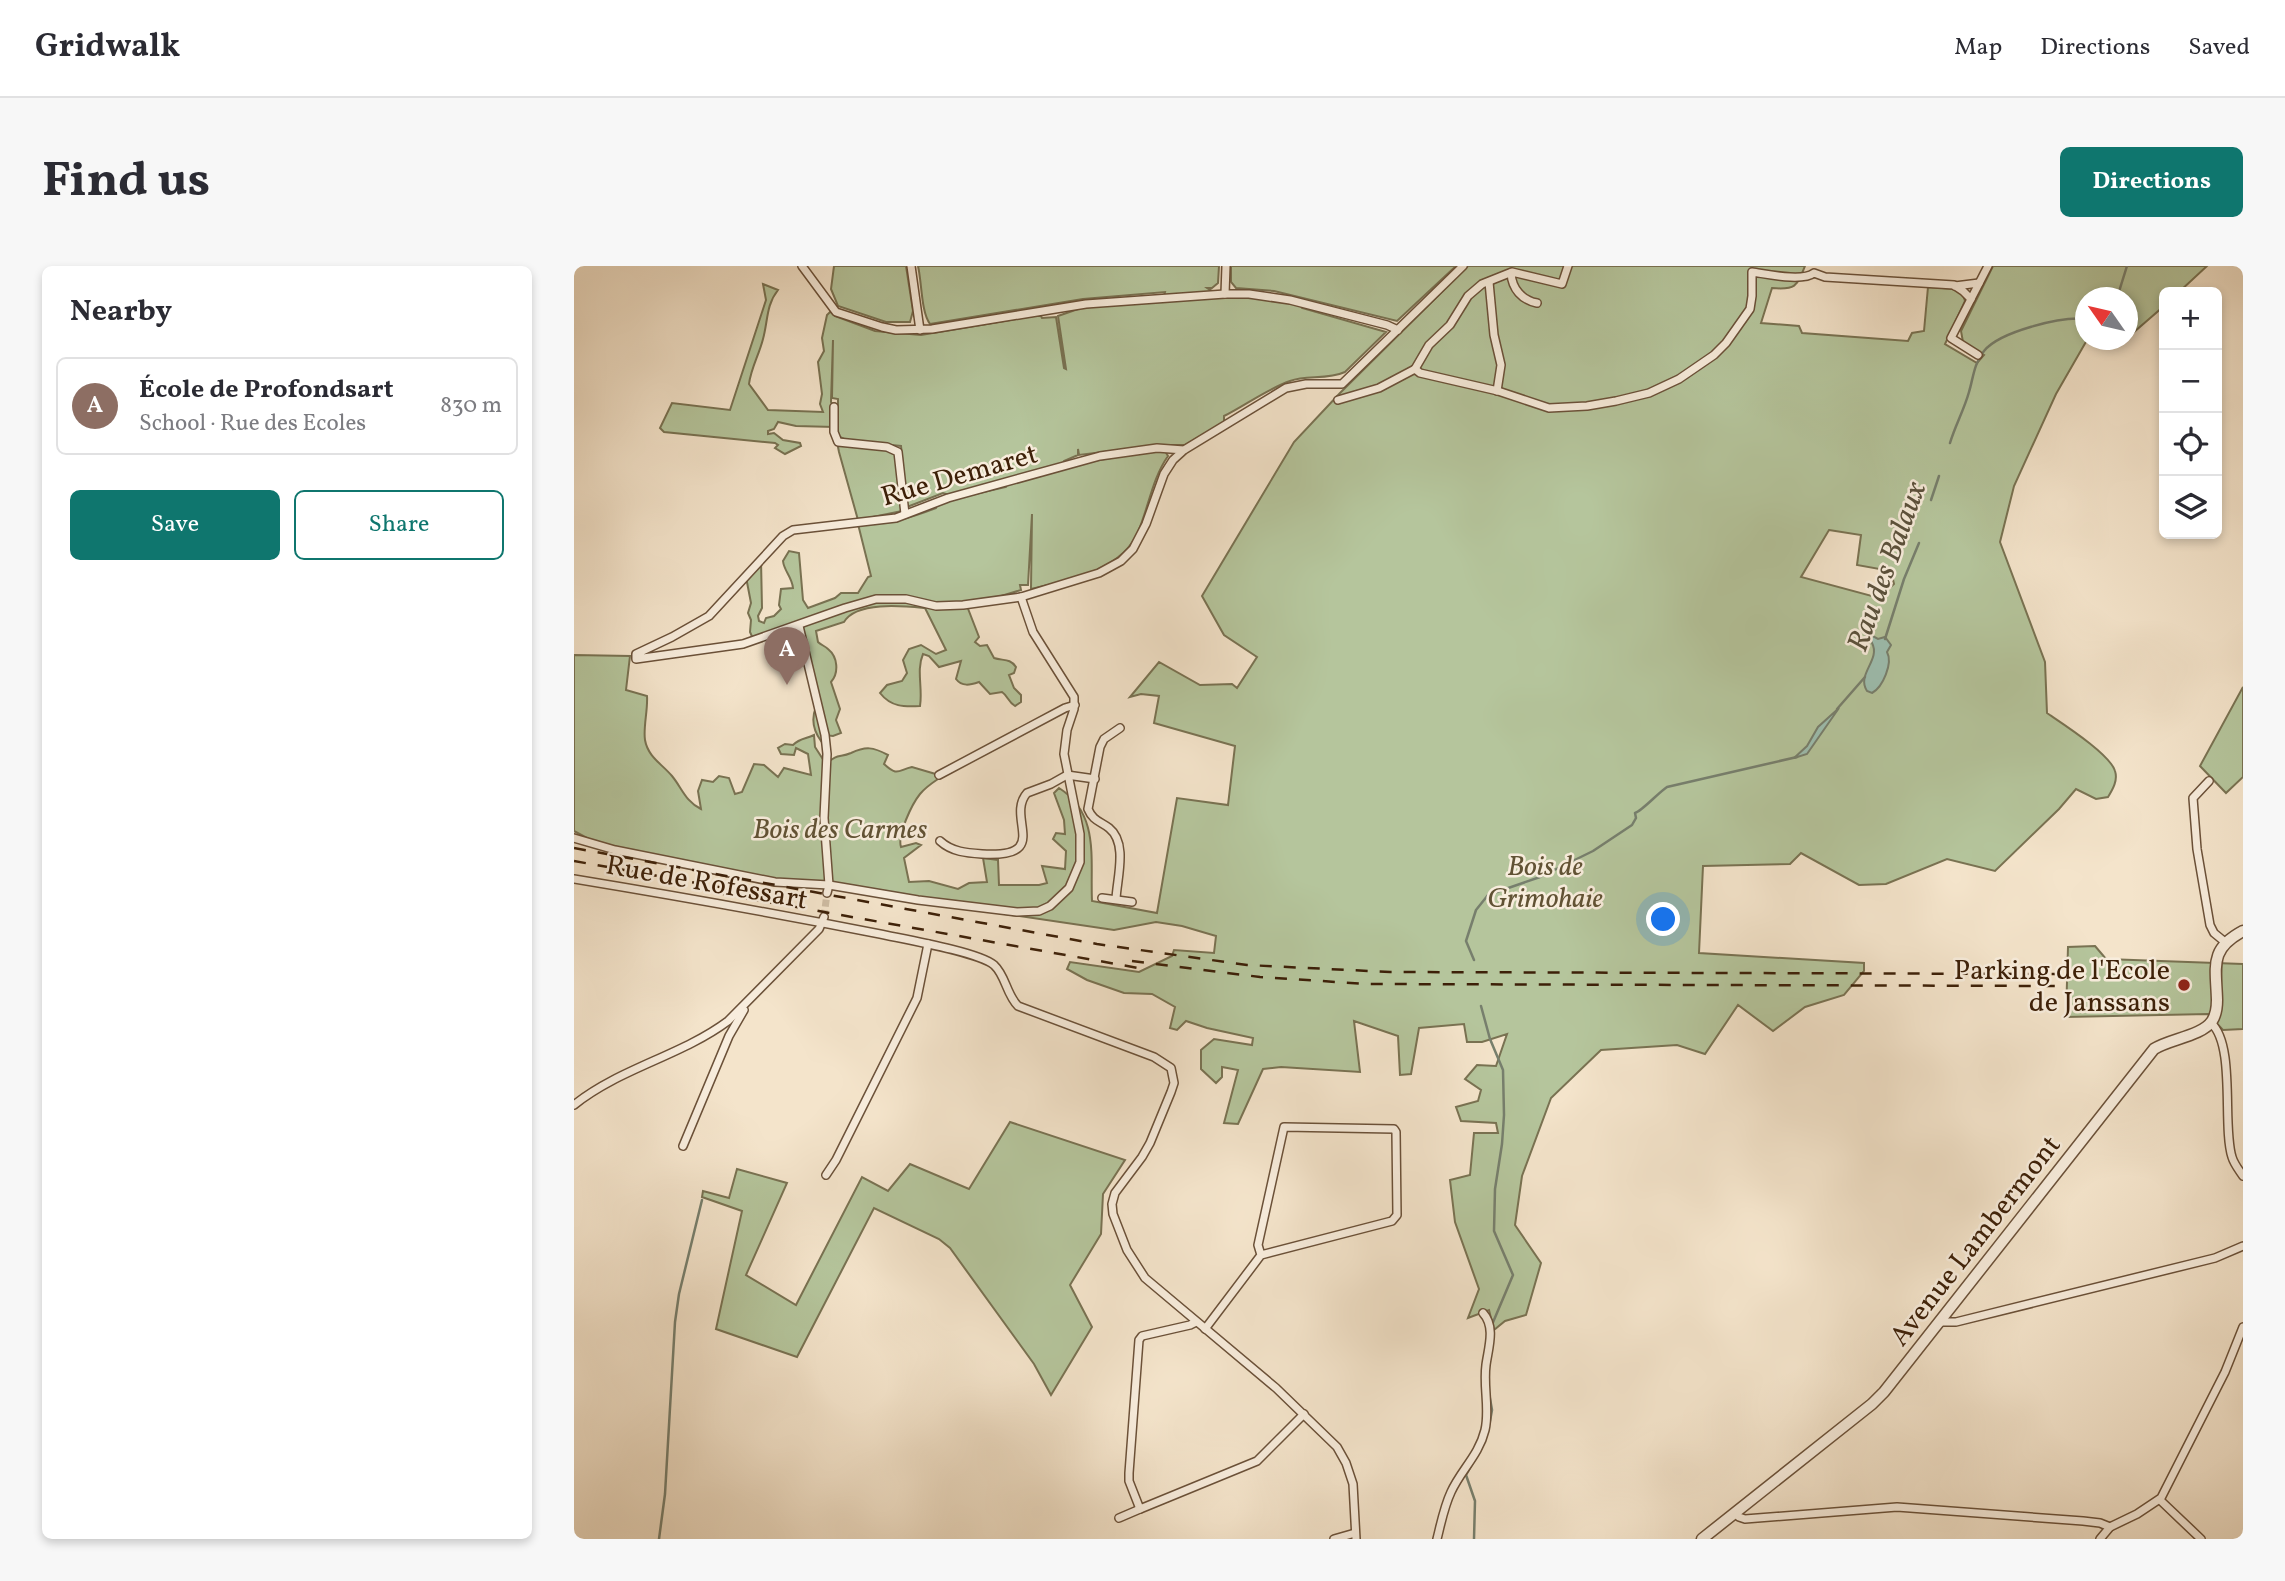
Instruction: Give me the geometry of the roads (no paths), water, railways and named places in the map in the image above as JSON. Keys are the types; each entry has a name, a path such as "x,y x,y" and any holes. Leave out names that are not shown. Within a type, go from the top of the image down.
{"street":[{"path":"802,266 835,312 881,327 920,330 1086,304 1249,294 1290,300 1398,330"},
{"path":"911,266 920,330"},
{"path":"1225,294 1226,266"},
{"path":"828,889 824,818 827,754 825,735 799,626 876,599 906,599 940,606 1021,597 1099,573 1121,561 1133,549 1164,474 1184,450 1286,388 1306,384 1342,384 1463,266"},
{"path":"1338,400 1378,388 1415,369 1429,345 1451,326 1473,291 1519,266"},
{"path":"1512,272 1562,284 1569,266"},
{"path":"1978,355 1951,338 1988,266"},
{"path":"1415,369 1430,376 1497,391 1549,408 1597,404 1649,393 1679,379 1714,355 1726,343 1749,309 1752,272 1801,278 1810,277 1812,270 1825,277 1954,285 1979,283"},
{"path":"1512,272 1511,281 1517,291 1527,300 1537,303"},
{"path":"1489,282 1494,335 1501,365 1497,391"},
{"path":"1954,285 1971,299"},
{"path":"834,407 834,432 838,442 887,447 898,452 905,514"},
{"path":"1169,448 1176,457"},
{"name":"Rue Demaret","path":"799,626 729,647 636,659 636,655 709,616 787,533 800,528 896,518 933,503 1074,462 1135,451 1169,448 1184,450"},
{"path":"574,838 615,850 785,883 1017,912 1039,911 1050,906 1069,888 1080,862 1080,834 1067,775 1065,745 1075,705 1073,693 1029,624 1021,597"},
{"path":"939,775 1075,705"},
{"path":"1116,899 1120,850 1118,839 1107,826 1092,818 1088,809 1100,747 1104,739 1120,728"},
{"path":"940,841 964,853 994,855 1012,852 1023,840 1021,804 1029,791 1067,775 1095,779"},
{"path":"2209,782 2193,798 2196,835 2210,925 2214,933 2225,942"},
{"name":"Rue de Rofessart","path":"574,879 824,920 833,925 928,943 984,960 994,966 1012,1000 1027,1011 1154,1057 1171,1068 1174,1076 1171,1092 1150,1143 1115,1193 1112,1213 1127,1250 1145,1278 1196,1322"},
{"path":"1102,898 1132,902"},
{"path":"574,1105 611,1082 711,1033 728,1021 751,1000 824,920"},
{"path":"2243,931 2225,942 2216,960 2217,1009 2211,1023 2220,1033 2228,1093 2231,1153 2243,1176"},
{"path":"827,1175 917,998 928,943"},
{"path":"683,1146 729,1036 751,1000"},
{"name":"Avenue Lambermont","path":"1702,1539 1872,1404 1891,1384 2154,1049 2211,1023"},
{"path":"1205,1329 1261,1255 1392,1222 1397,1215 1394,1129 1284,1127 1258,1245 1261,1255"},
{"path":"1940,1322 1956,1322 2215,1258 2243,1246"},
{"path":"1437,1539 1450,1494 1472,1460 1488,1415 1485,1373 1490,1340 1483,1313"},
{"path":"1140,1509 1129,1477 1140,1338 1196,1322 1304,1414 1337,1447 1346,1463 1354,1489 1355,1536 1334,1539"},
{"path":"2100,1539 2110,1527 2160,1500 2225,1372 2243,1327"},
{"path":"1119,1518 1257,1461 1304,1414"},
{"path":"2160,1500 2201,1539"},
{"path":"1735,1513 1745,1519 1910,1507 2092,1522 2110,1527"}],"waterway":[{"name":"Rau des Balaux","path":"2120,287 2127,266"},
{"name":"Rau des Balaux","path":"1950,443 1976,366 1984,351 2016,332 2047,323 2075,319"},
{"name":"Rau des Balaux","path":"1931,500 1939,476"},
{"name":"Rau des Balaux","path":"1885,639 1904,579 1919,543"},
{"name":"Rau des Balaux","path":"1837,709 1865,677"},
{"name":"Rau des Balaux","path":"1474,960 1466,941 1476,910 1488,895 1540,877 1593,851 1632,825 1636,818 1635,813 1667,787 1797,757"},
{"path":"1481,1006 1490,1039 1503,1070 1504,1115 1495,1189 1494,1231 1513,1275 1491,1327"},
{"path":"659,1539 665,1494 675,1322 679,1294 702,1200"},
{"path":"1489,1393 1492,1410 1490,1421"},
{"path":"1474,1539 1475,1501 1466,1475 1480,1450"}],"tunnel":[{"path":"824,917 827,893"}],"railway":[{"path":"574,848 1097,944 1247,965 1390,972 2056,974"},
{"path":"574,861 736,890"},
{"path":"723,894 1144,969"},
{"path":"1132,961 1260,977 1367,984 2056,986"}],"place":[{"name":"École de Profondsart","path":"787,685"},
{"name":"Parking de l'Ecole de Janssans","path":"2184,985"}],"park label":[{"name":"Bois des Carmes","path":"840,828"},
{"name":"Bois de Grimohaie","path":"1545,881"}]}
